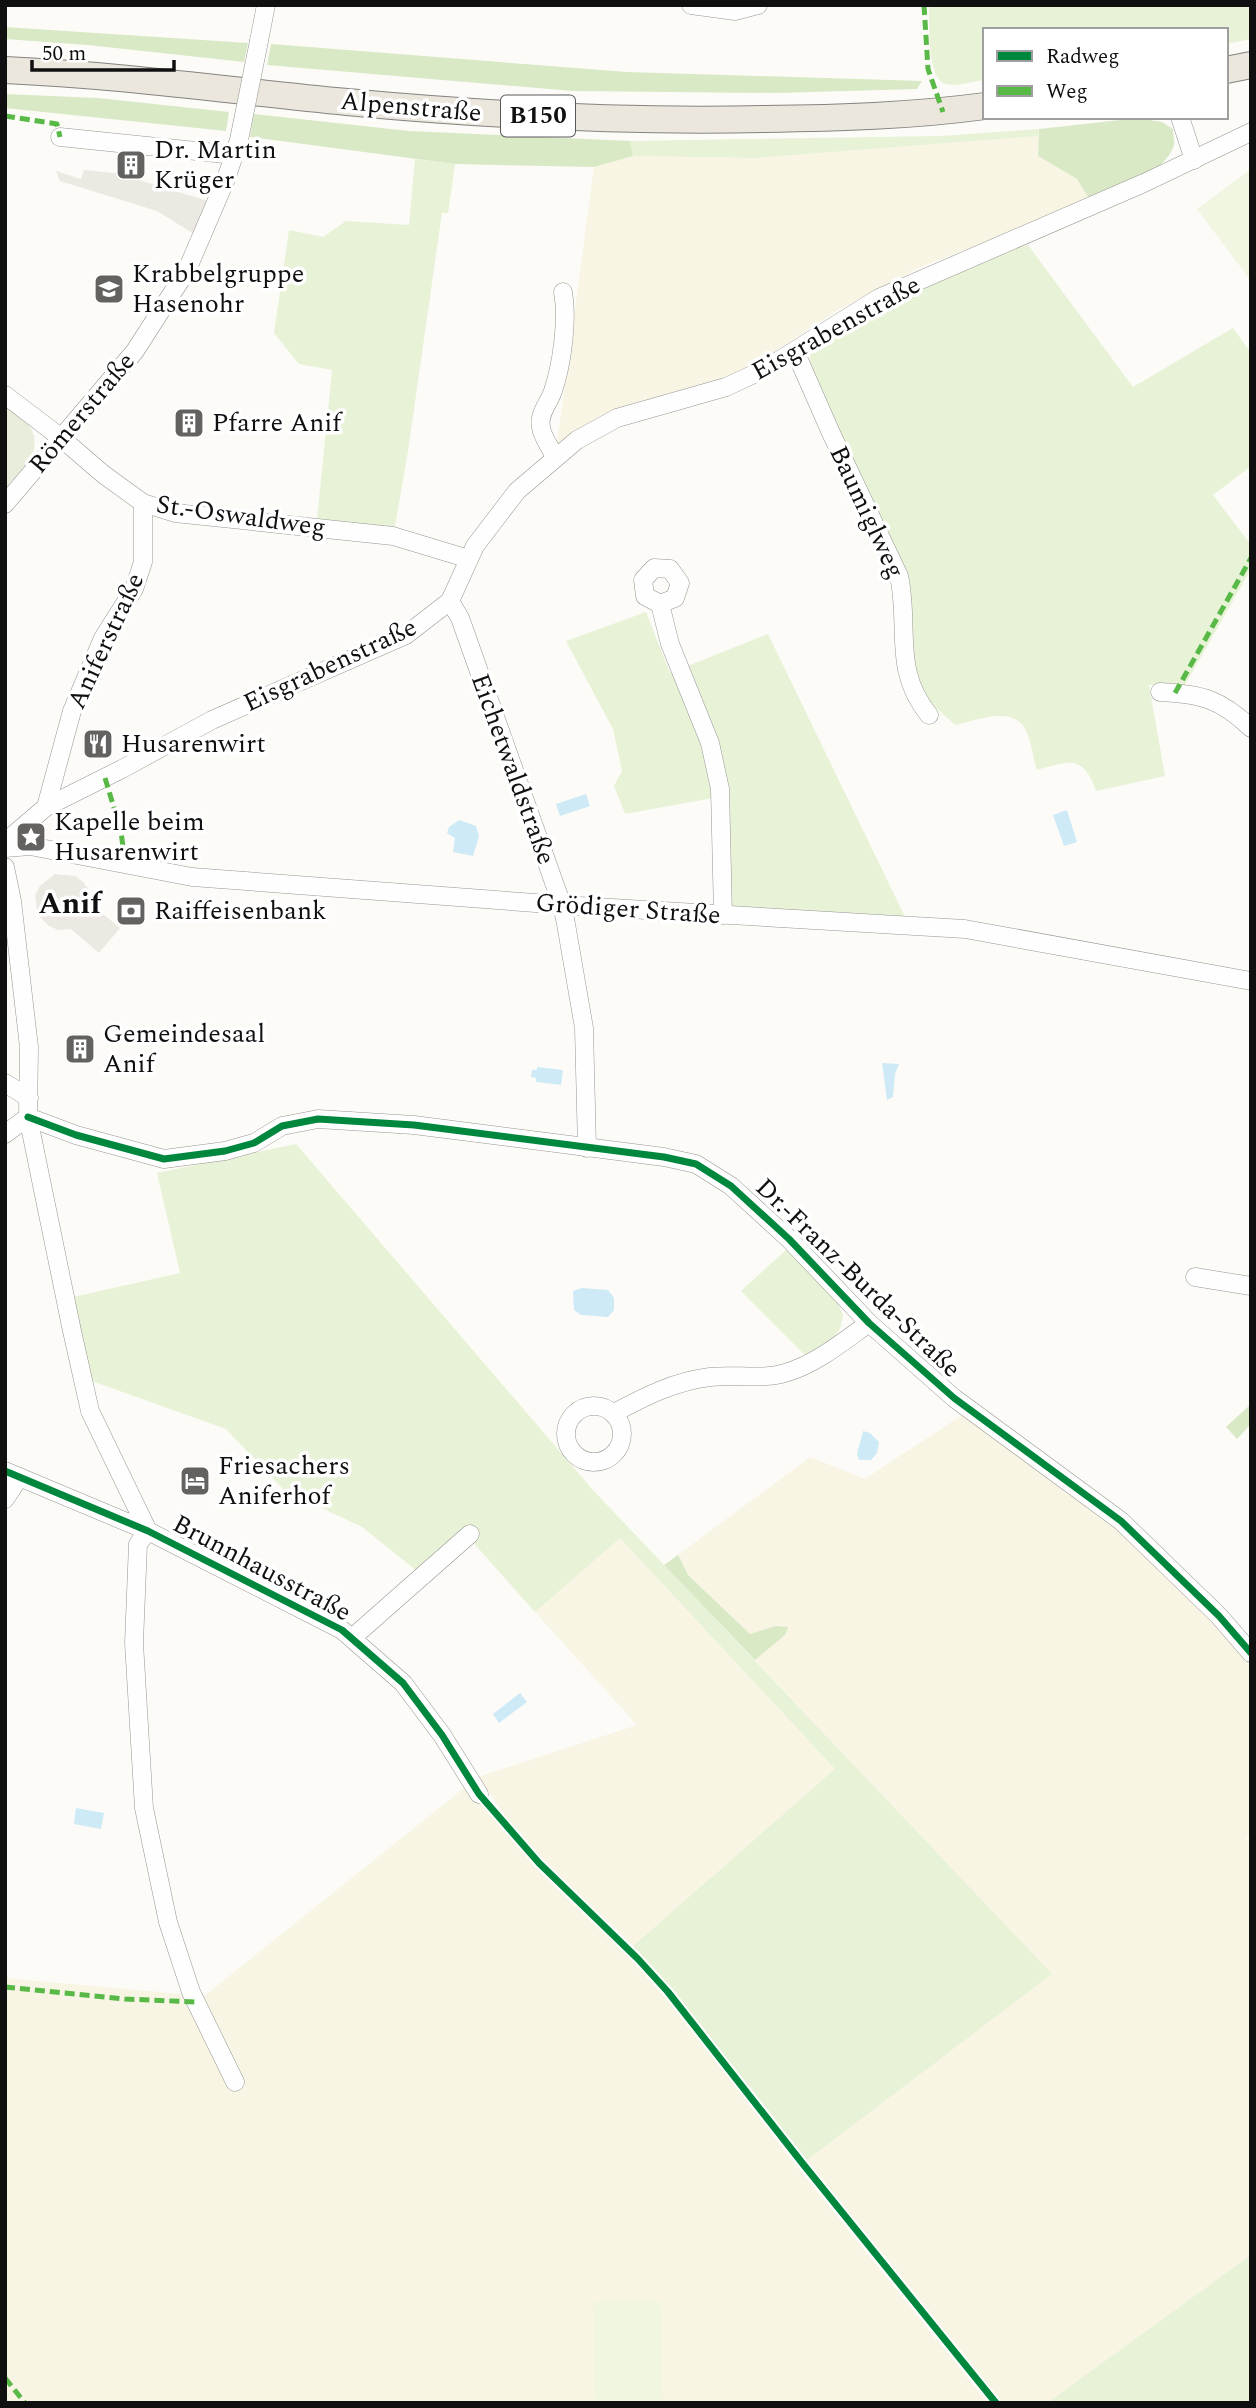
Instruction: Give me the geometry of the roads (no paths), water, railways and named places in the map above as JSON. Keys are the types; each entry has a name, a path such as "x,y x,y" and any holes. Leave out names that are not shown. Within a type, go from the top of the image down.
{"main road":[{"path":"1228,70 1251,65"},
{"name":"Alpenstraße","path":"5,70 460,112 557,118 827,118 983,106"}],"street":[{"name":"Römerstraße","path":"5,504 135,351 187,270 237,147 266,5"},
{"path":"691,5 735,11 758,5"},
{"path":"1181,119 1194,160"},
{"name":"Eisgrabenstraße","path":"46,807 212,720 406,635 450,601 475,546 517,491 577,440 618,418 726,387 795,351 879,298 1194,160 1251,132"},
{"path":"60,137 237,147"},
{"path":"555,457 540,428 541,416 553,391 558,372 566,309 563,292"},
{"name":"Baumiglweg","path":"795,351 899,576 904,600 906,672 916,699 929,715"},
{"name":"St.-Oswaldweg","path":"5,395 143,503 174,513 393,536 469,559"},
{"name":"Aniferstraße","path":"46,807 72,711 103,639 134,589 143,562 143,503"},
{"name":"Eichetwaldstraße","path":"450,601 460,618 562,905 584,1028 587,1148"},
{"path":"660,604 670,644 710,743 720,789 723,915"},
{"path":"1160,692 1188,693 1210,699 1231,709 1251,728"},
{"path":"5,842 46,807"},
{"name":"Grödiger Straße","path":"5,848 30,846 192,877 562,905 965,929 1251,981"},
{"path":"5,867 12,901 29,1047 29,1107 90,1411 148,1531 138,1544 134,1643 144,1808 168,1922 191,1992 235,2082"},
{"path":"5,1083 29,1107"},
{"path":"5,1134 29,1107"},
{"name":"Dr.-Franz-Burda-Straße","path":"29,1107 76,1135 164,1159 225,1151 254,1143 282,1126 318,1119 414,1125 664,1157 696,1164 731,1186 789,1239 869,1323 954,1398 1121,1521 1211,1608 1251,1653"},
{"path":"1195,1277 1251,1286"},
{"path":"614,1413 675,1384 690,1380 785,1373 835,1348 869,1323"},
{"path":"5,1499 12,1475"},
{"name":"Brunnhausstraße","path":"12,1475 148,1531 342,1630 403,1683 442,1735 480,1794"},
{"name":"Brunnhausstraße","path":"352,1638 470,1534"}],"water":[{"path":"586,794 590,806 560,816 556,804"},
{"path":"1067,810 1077,842 1064,846 1053,815"},
{"path":"459,820 476,826 479,836 473,856 453,852 455,838 447,833 449,827"},
{"path":"882,1063 899,1064 895,1074 893,1097 887,1100"},
{"path":"537,1067 563,1070 561,1085 536,1082 536,1078 531,1077 532,1070 537,1070"},
{"path":"582,1288 608,1290 614,1298 614,1310 608,1317 581,1315 574,1310 573,1291"},
{"path":"863,1431 870,1433 879,1442 877,1453 871,1460 859,1460 857,1454"},
{"path":"520,1693 527,1702 499,1723 493,1714"},
{"path":"76,1808 104,1813 101,1829 74,1824"}],"place":[{"name":"Dr. Martin Krüger","path":"131,165"},
{"name":"Krabbelgruppe Hasenohr","path":"109,289"},
{"name":"Pfarre Anif","path":"189,423"},
{"name":"Husarenwirt","path":"98,744"},
{"name":"Kapelle beim Husarenwirt","path":"31,837"},
{"name":"Raiffeisenbank","path":"131,911"},
{"name":"Gemeindesaal Anif","path":"80,1049"},
{"name":"Friesachers Aniferhof","path":"195,1481"}],"district":[{"name":"Anif","path":"70,904"}]}
